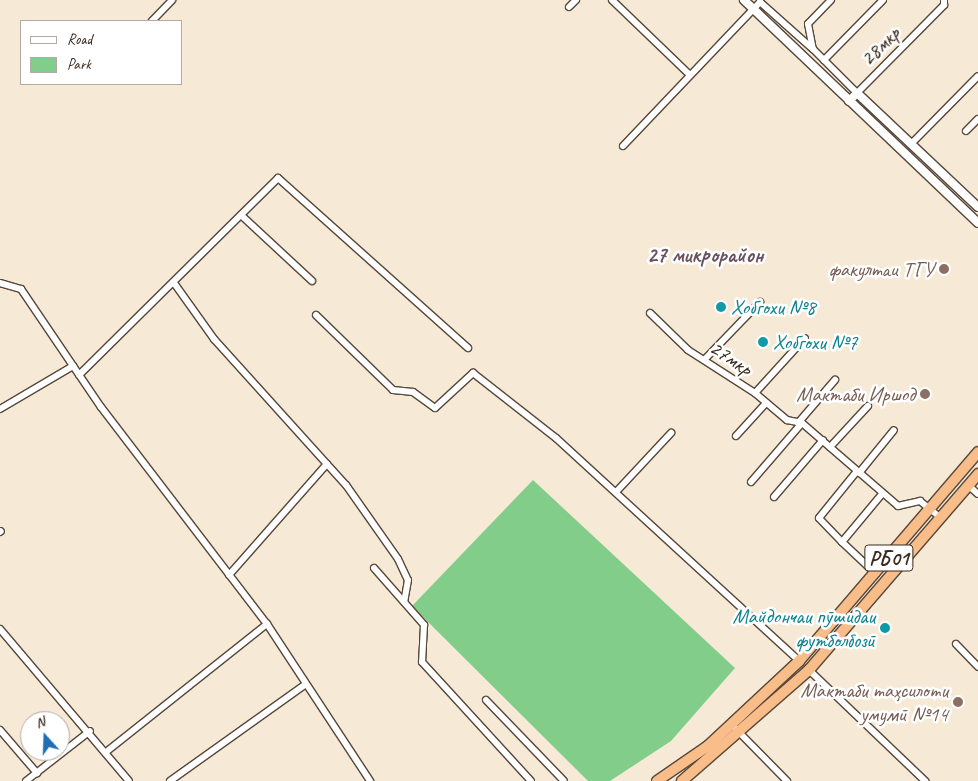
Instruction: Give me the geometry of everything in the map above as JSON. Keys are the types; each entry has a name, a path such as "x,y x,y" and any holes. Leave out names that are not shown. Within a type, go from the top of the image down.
{"highway":[{"name":"РБ01","path":"658,781 731,724 799,661 876,574 978,452"},
{"name":"РБ01","path":"682,781 738,735 809,670 978,474"}],"street":[{"path":"153,20 172,0"},
{"path":"569,7 576,0"},
{"path":"612,0 690,75"},
{"path":"744,0 978,223"},
{"path":"813,49 808,24 831,0"},
{"name":"28мкр","path":"824,60 883,0"},
{"name":"28мкр","path":"857,93 944,5 944,0"},
{"path":"623,146 752,8 760,2 813,49 978,207"},
{"path":"911,144 978,76"},
{"path":"849,101 857,93"},
{"path":"966,131 978,120"},
{"path":"79,375 174,284 278,178 468,348"},
{"path":"241,215 312,282"},
{"path":"0,283 21,289 79,375 267,624 370,781"},
{"path":"174,284 214,339 346,485 398,559 408,580 404,602"},
{"path":"706,358 760,302"},
{"name":"27мкр","path":"650,313 688,350 706,358 766,403 800,423 823,440 882,494 898,506 920,501 930,508"},
{"path":"316,315 393,390 414,392 435,408 474,372 616,492 799,661"},
{"name":"27мкр","path":"755,393 805,338"},
{"path":"0,409 73,366"},
{"path":"750,482 835,380"},
{"name":"27мкр","path":"736,436 766,403"},
{"path":"830,448 868,406"},
{"path":"876,574 819,518 894,430"},
{"path":"616,492 671,433"},
{"path":"774,497 823,440"},
{"path":"229,574 326,464"},
{"path":"968,485 978,494"},
{"path":"842,542 882,494"},
{"path":"930,508 941,518"},
{"path":"374,568 424,625 422,662 531,781"},
{"path":"106,752 267,624"},
{"path":"0,629 90,731 129,781"},
{"path":"956,644 978,667"},
{"path":"809,670 925,781"},
{"path":"170,781 306,684"},
{"path":"486,700 564,781"},
{"path":"731,724 738,735 788,781"},
{"path":"0,730 38,773"},
{"path":"26,781 90,731"}],"green space":[{"path":"533,480 735,668 671,741 610,781 588,781 412,606"}],"place":[{"name":"факултаи ТГУ","path":"944,269"},
{"name":"Хобгохи №8","path":"721,307"},
{"name":"Хобгохи №7","path":"763,342"},
{"name":"Мактаби Иршод","path":"925,394"},
{"name":"Майдончаи пӯшидаи футболбозӣ","path":"885,628"},
{"name":"Мактаби таҳсилоти умумӣ №14","path":"958,702"}],"district":[{"name":"27 микрорайон","path":"705,256"}]}
